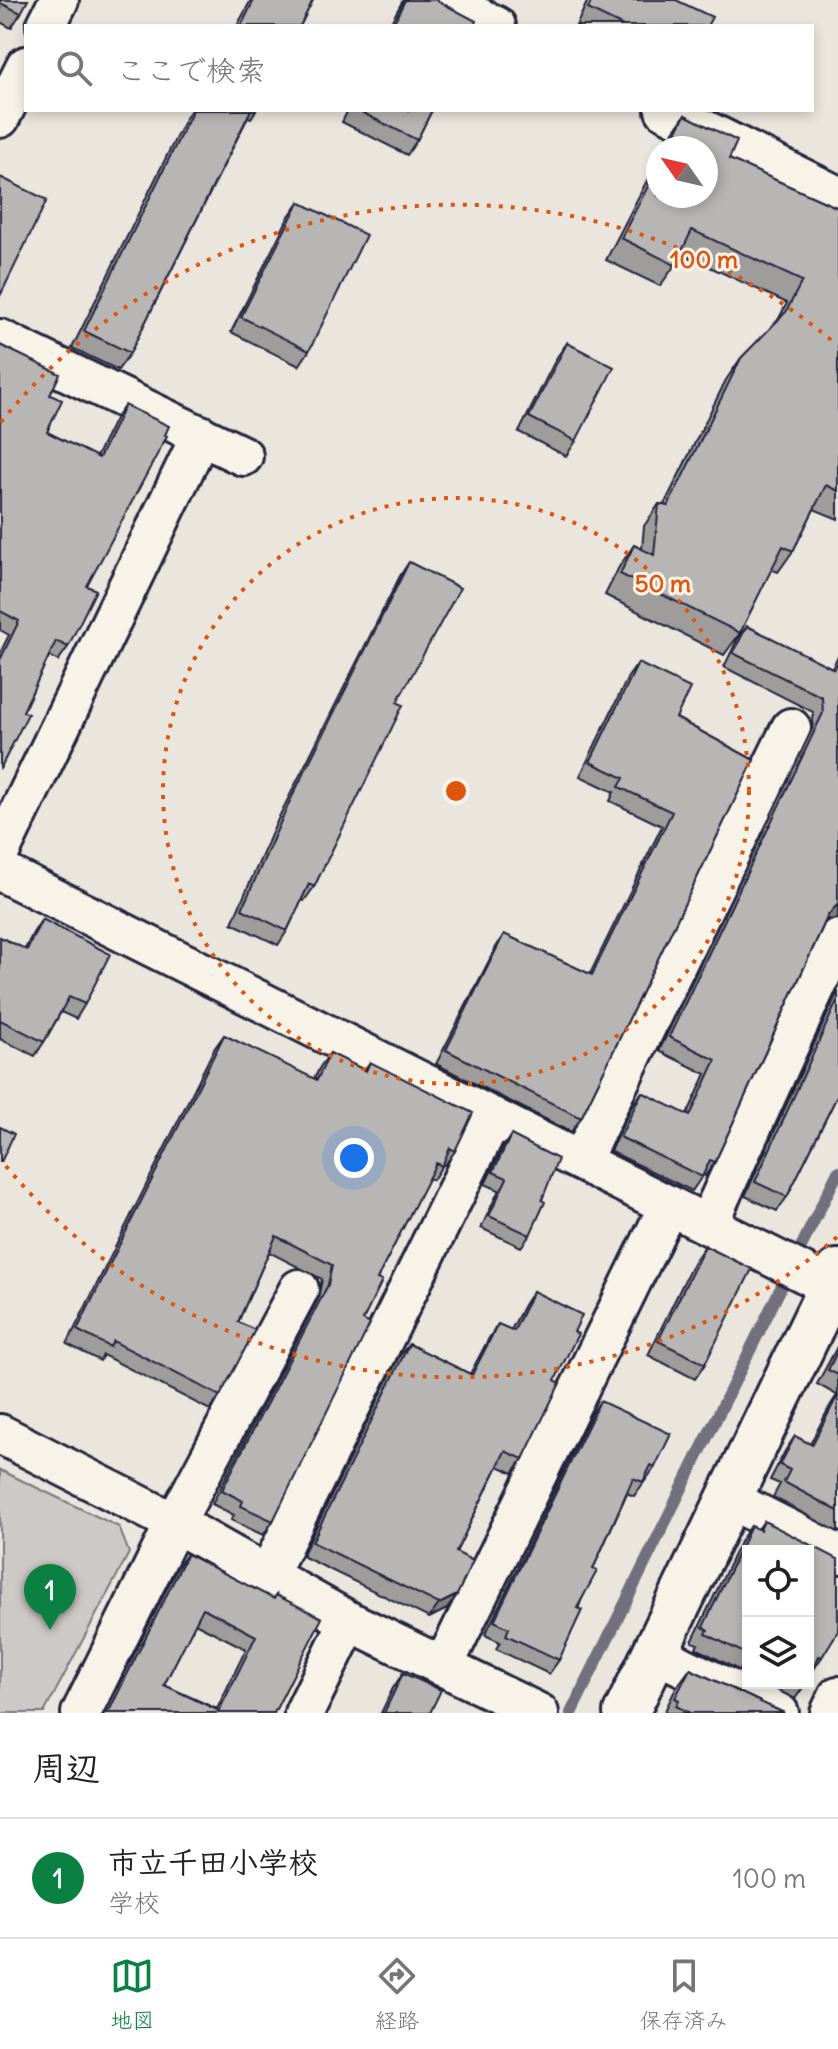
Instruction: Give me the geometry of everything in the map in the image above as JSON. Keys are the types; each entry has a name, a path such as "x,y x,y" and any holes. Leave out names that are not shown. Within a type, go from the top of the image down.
{"street":[{"path":"47,24 59,0"},
{"path":"444,0 492,24"},
{"path":"0,118 24,70"},
{"path":"669,112 838,196"},
{"path":"0,339 243,456"},
{"path":"0,852 201,435"},
{"path":"581,1161 791,728"},
{"path":"0,871 818,1277 729,1499 626,1713"},
{"path":"708,1224 838,938"},
{"path":"268,1575 493,1117"},
{"path":"443,1667 669,1205"},
{"path":"81,1713 175,1523 299,1289"},
{"path":"0,1434 175,1523 349,1621 539,1713"},
{"path":"729,1499 838,1554"},
{"path":"304,1713 349,1621"},
{"path":"655,1653 779,1713"},
{"path":"830,1713 838,1696"}],"shaded area":[{"path":"0,1470 119,1527 129,1553 44,1713 0,1713"}],"building":[{"path":"0,0 28,0 21,13 0,3"},
{"path":"254,0 313,0 301,24 242,24"},
{"path":"405,0 436,0 476,21 475,24 393,24"},
{"path":"592,0 676,0 712,17 708,24 619,24 588,9"},
{"path":"192,112 250,112 130,353 84,331"},
{"path":"361,112 431,112 417,140"},
{"path":"685,115 737,141 729,159 838,208 838,491 826,485 793,551 783,546 740,633 620,574 634,545 654,555 659,504 668,506 741,358 786,312 802,281 692,230 675,265 621,238 646,190 646,208 718,208 718,136 674,136"},
{"path":"0,177 47,200 0,296"},
{"path":"299,202 366,235 309,351 241,317"},
{"path":"567,343 614,367 576,441 529,417"},
{"path":"0,345 60,374 50,395 62,400 47,432 99,458 125,405 169,426 167,436 87,586 96,590 68,647 56,641 23,711 28,714 0,769 0,660 19,621 0,611"},
{"path":"409,562 460,588 397,702 403,705 314,887 309,884 287,931 242,909 289,803"},
{"path":"747,626 834,669 838,662 838,905 828,915 715,1162 710,1160 702,1177 620,1137 642,1092 690,1116 716,1060 669,1037 823,713 822,697 733,653"},
{"path":"638,663 690,688 676,718 754,760 581,1118 446,1050 504,934 592,975 672,812 619,787 624,778 590,762"},
{"path":"42,919 110,954 85,1004 69,997 44,1042 0,1020 0,937 27,950"},
{"path":"838,999 838,1094 787,1197 755,1182"},
{"path":"224,1035 317,1080 330,1053 366,1071 370,1062 473,1113 455,1151 450,1148 442,1166 436,1163 377,1279 382,1281 363,1320 370,1324 273,1521 241,1506 243,1501 222,1490 328,1285 332,1265 276,1236 238,1322 255,1330 220,1396 113,1341 110,1347 77,1330"},
{"path":"0,1127 14,1134 1,1162 0,1162"},
{"path":"511,1135 558,1159 542,1200 545,1202 530,1235 489,1216 507,1178 493,1172"},
{"path":"705,1246 752,1269 705,1364 658,1341"},
{"path":"533,1291 582,1315 574,1332 578,1334 555,1380 560,1383 523,1459 505,1451 456,1552 473,1561 457,1595 439,1604 312,1542 409,1344 472,1375 498,1324 514,1331"},
{"path":"838,1350 838,1375 828,1370"},
{"path":"838,1395 838,1511 784,1482 790,1470 780,1465 795,1436 812,1445"},
{"path":"600,1401 671,1434 655,1467 651,1465 643,1482 633,1478 593,1569 597,1571 577,1608 582,1610 559,1660 506,1635 509,1628 494,1621"},
{"path":"764,1521 811,1545 742,1545 742,1652 706,1634 708,1630 703,1627 751,1526 760,1530"},
{"path":"814,1547 838,1559 838,1631 822,1657 819,1656 814,1666"},
{"path":"187,1554 274,1599 276,1595 322,1618 274,1713 105,1713 110,1709","holes":["203,1608 256,1636 219,1711 164,1685"]},
{"path":"690,1669 784,1713 690,1713 676,1706 679,1700 675,1698"},
{"path":"403,1673 441,1690 430,1713 384,1713"}],"waterway":[{"path":"571,1713 838,1172"}],"place":[{"name":"市立千田小学校","path":"50,1630"}]}
